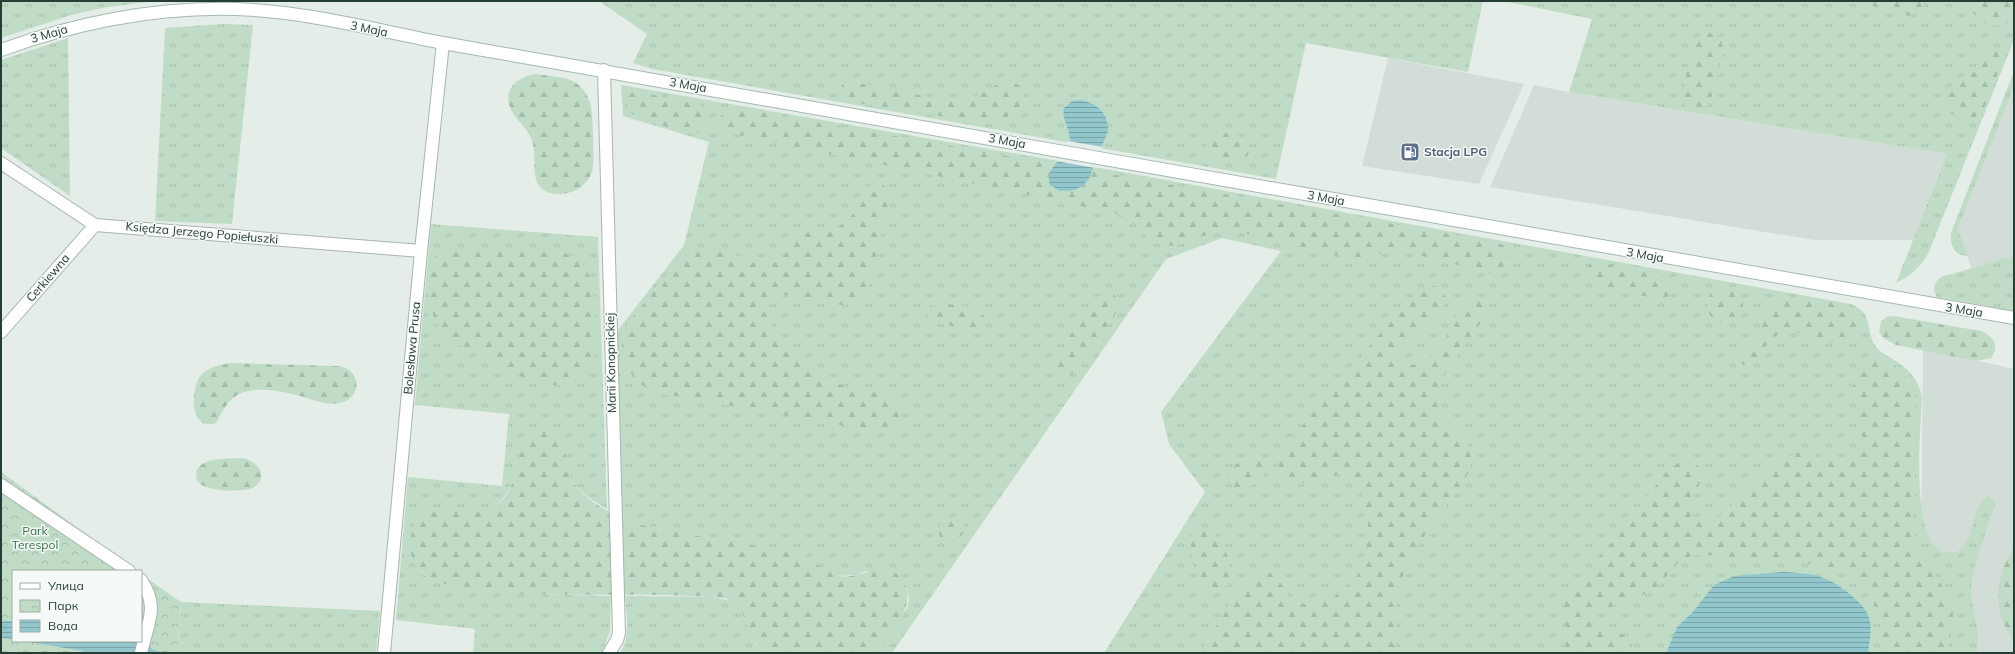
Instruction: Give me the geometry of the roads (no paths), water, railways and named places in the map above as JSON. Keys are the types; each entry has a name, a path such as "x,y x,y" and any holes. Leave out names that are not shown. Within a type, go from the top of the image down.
{"street":[{"name":"3 Maja","path":"1,50 40,36 95,22 160,12 235,9 302,16 443,43 604,70 1734,271 2014,318"},
{"name":"Bolesława Prusa","path":"384,653 421,251 443,43"},
{"name":"Marii Konopnickiej","path":"604,70 619,633 617,640 609,653"},
{"name":"Księdza Jerzego Popiełuszki","path":"1,163 95,225 421,251"},
{"name":"Cerkiewna","path":"1,332 95,225"},
{"path":"1,485 128,570"},
{"path":"141,653 152,604 149,592 142,582"}],"water":[{"path":"1080,100 1097,106 1101,110 1108,125 1108,131 1089,179 1075,190 1060,191 1050,185 1049,179 1052,169 1069,145 1070,140 1064,117 1064,108 1072,101"},
{"path":"1782,572 1803,573 1829,580 1837,584 1856,600 1866,611 1871,626 1868,653 1666,653 1677,627 1693,612 1714,585 1734,576"},
{"path":"1,621 12,621 12,639 1,638"},
{"path":"30,642 142,642 154,650 165,653 94,653"}],"place":[{"name":"Stacja LPG","path":"1410,152"}],"park label":[{"name":"Park Terespol","path":"35,538"}]}
